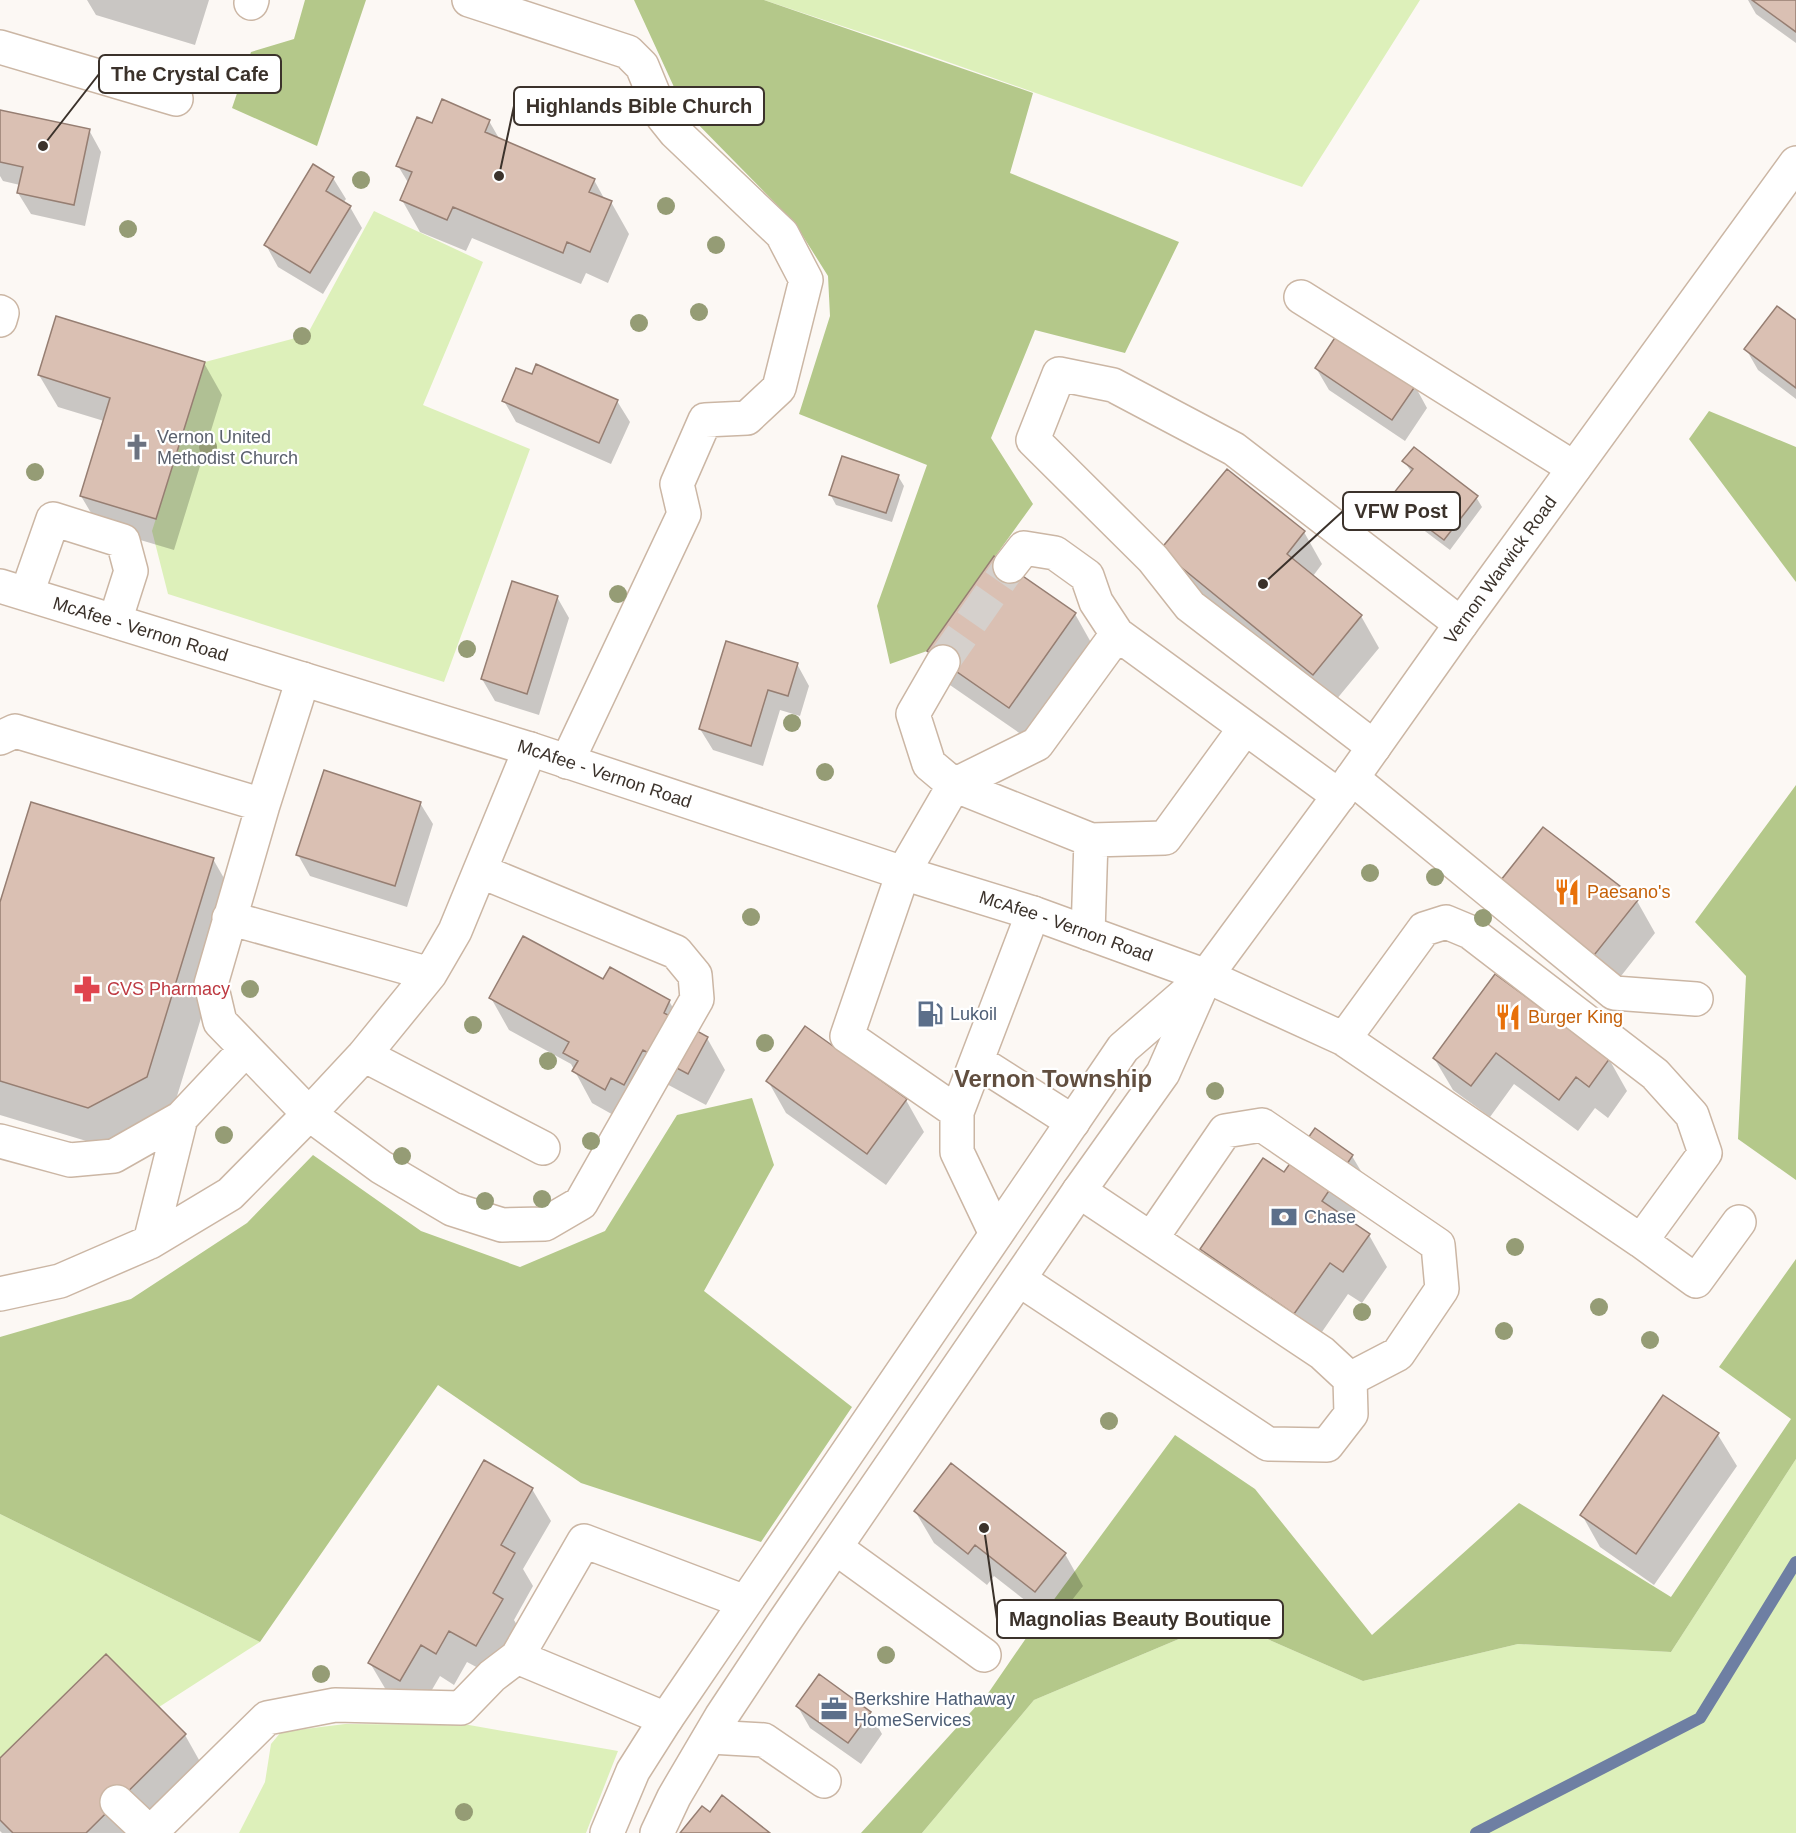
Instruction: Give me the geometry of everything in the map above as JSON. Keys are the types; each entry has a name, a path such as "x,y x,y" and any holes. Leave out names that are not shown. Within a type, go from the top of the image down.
{"main road":[{"path":"469,0 628,52 642,66 663,117 675,132 782,234 806,280 779,388 747,418 705,420 677,484 684,514 567,762"},
{"path":"0,46 176,99"},
{"name":"Vernon Warwick Road","path":"1206,976 1346,787 1461,624 1796,163"},
{"path":"1301,297 1574,468"},
{"path":"0,312 2,313 0,320"},
{"path":"1374,747 1190,606 1153,559 1033,440 1059,374 1113,385 1234,449 1461,624"},
{"path":"14,590 53,519 63,522 123,541 131,571 115,621"},
{"path":"1010,566 1024,548 1055,553 1087,576 1096,602 1117,634 1245,728 1346,787 1614,993 1696,999"},
{"name":"McAfee - Vernon Road","path":"14,590 530,749 903,873 1033,913 1206,976 1344,1039 1641,1241 1696,1281 1739,1222"},
{"path":"957,1112 847,1036 903,873 954,785 1037,744 1117,634"},
{"path":"943,662 913,714 929,764 954,785 1092,840 1165,838 1245,728"},
{"path":"303,680 263,805 211,984 220,1022 309,1114 381,1167 452,1209 502,1225 545,1224 581,1203 697,999 695,975 676,952 480,871"},
{"path":"0,738 15,731 263,805"},
{"path":"0,1294 60,1281 150,1242 230,1194 309,1114 364,1055 430,974 456,931 530,749"},
{"path":"1088,933 1092,840"},
{"path":"996,1234 957,1152 957,1112 1033,913"},
{"path":"229,918 430,974"},
{"path":"1344,1039 1424,929 1446,922 1470,932 1655,1074 1692,1115 1705,1153 1641,1241"},
{"path":"607,1833 633,1771 666,1719 1123,1048 1206,976"},
{"path":"657,1833 674,1797 710,1737 784,1622 1163,1072 1206,976"},
{"path":"0,1141 70,1160 114,1156 181,1118 245,1050"},
{"path":"364,1055 543,1148"},
{"path":"976,1061 1073,1122"},
{"path":"150,1242 181,1118"},
{"path":"1151,1239 1225,1131 1262,1125 1438,1245 1442,1290 1398,1354 1350,1379"},
{"path":"1020,1280 1268,1444 1327,1445 1351,1414 1350,1379 1322,1353 1079,1191"},
{"path":"117,1802 150,1833 267,1718 335,1705 461,1708 492,1676 517,1657 584,1541 745,1602"},
{"path":"836,1548 984,1654"},
{"path":"517,1657 666,1719"},
{"path":"710,1737 764,1740 824,1782"}],"green space":[{"path":"305,0 366,0 317,146 232,108 251,52 294,39"},
{"path":"634,0 764,0 1033,93 1010,173 1179,242 1125,353 1035,330 991,438 1033,504 927,651 890,664 877,606 927,465 799,414 830,316 828,276 794,222 685,111"},
{"path":"764,0 1420,0 1302,187 914,50"},
{"path":"374,211 483,262 423,405 530,449 444,682 168,594 152,531 205,362 307,335"},
{"path":"1709,411 1796,447 1796,582 1689,439"},
{"path":"1796,785 1796,1180 1738,1139 1746,976 1695,922"},
{"path":"752,1098 774,1165 704,1291 852,1407 761,1542 581,1483 438,1385 260,1642 0,1514 0,1337 131,1299 247,1223 313,1155 421,1231 520,1267 605,1231 677,1115"},
{"path":"1796,1259 1796,1459 1671,1652 1518,1644 1363,1681 1224,1620 1034,1700 922,1833 861,1833 989,1692 1033,1628 1175,1435 1255,1489 1372,1635 1519,1503 1671,1597 1791,1419 1719,1367"},
{"path":"1796,1459 1796,1833 922,1833 1034,1700 1224,1620 1363,1681 1518,1644 1671,1652"},
{"path":"0,1514 260,1642 159,1707 106,1654 0,1758"},
{"path":"345,1724 469,1725 618,1751 586,1833 239,1833 265,1782 271,1744 281,1732"}],"building":[{"path":"1752,0 1796,0 1796,32"},
{"path":"442,99 490,120 485,132 595,179 589,192 612,201 590,252 567,242 563,253 453,207 447,220 400,200 412,172 396,166 417,117 432,123"},
{"path":"0,110 90,129 74,205 17,193 23,167 0,162"},
{"path":"313,164 334,177 326,191 351,206 310,273 264,245"},
{"path":"1777,306 1796,320 1796,388 1744,349"},
{"name":"Vernon United Methodist Church","path":"56,316 205,362 156,519 80,496 110,398 38,375"},
{"path":"1338,333 1416,385 1392,420 1315,368"},
{"path":"536,364 618,400 599,443 502,401 516,368 532,374"},
{"path":"1414,447 1478,496 1444,540 1389,499 1413,469 1402,461"},
{"path":"842,456 899,475 886,513 829,495"},
{"path":"1227,469 1305,531 1287,554 1362,615 1313,675 1160,550"},
{"path":"994,556 1076,613 1009,708 927,651"},
{"path":"512,581 558,596 527,694 481,679"},
{"path":"726,641 798,663 788,696 768,690 751,746 699,729"},
{"path":"324,770 421,802 395,886 296,855"},
{"name":"CVS Pharmacy","path":"31,802 214,858 147,1077 88,1108 0,1081 0,902"},
{"name":"Paesano's","path":"1543,827 1638,900 1591,959 1497,885"},
{"path":"523,936 603,979 610,967 670,1000 664,1013 708,1037 688,1074 643,1050 624,1085 611,1078 605,1090 572,1071 578,1061 563,1053 569,1042 489,998"},
{"name":"Burger King","path":"1495,974 1610,1058 1589,1087 1576,1077 1559,1100 1496,1053 1471,1086 1433,1058"},
{"path":"805,1026 907,1099 867,1154 766,1081"},
{"name":"Chase","path":"1315,1128 1353,1155 1322,1201 1370,1234 1343,1272 1330,1263 1294,1314 1200,1249 1263,1158 1284,1172"},
{"path":"1663,1395 1719,1433 1636,1554 1580,1515"},
{"path":"484,1460 533,1488 501,1545 515,1553 493,1593 503,1599 476,1646 449,1631 436,1654 421,1645 400,1681 368,1663"},
{"path":"951,1463 1066,1553 1035,1592 975,1545 968,1554 914,1511"},
{"path":"106,1654 186,1734 86,1833 13,1833 0,1820 0,1758"},
{"name":"Berkshire Hathaway HomeServices","path":"819,1674 871,1712 848,1743 796,1706"},
{"path":"722,1795 770,1833 680,1833 702,1806 710,1812"}],"waterway":[{"path":"1476,1833 1700,1718 1796,1562"}],"tunnel":[{"path":"943,662 1010,566"}],"place":[{"name":"The Crystal Cafe","path":"43,146"},
{"name":"Highlands Bible Church","path":"499,176"},
{"name":"Vernon United Methodist Church","path":"137,447"},
{"name":"VFW Post","path":"1263,584"},
{"name":"Paesano's","path":"1567,892"},
{"name":"CVS Pharmacy","path":"87,989"},
{"name":"Lukoil","path":"930,1014"},
{"name":"Burger King","path":"1508,1017"},
{"name":"Chase","path":"1284,1217"},
{"name":"Magnolias Beauty Boutique","path":"984,1528"},
{"name":"Berkshire Hathaway HomeServices","path":"834,1709"}],"district":[{"name":"Vernon Township","path":"1053,1079"}]}
